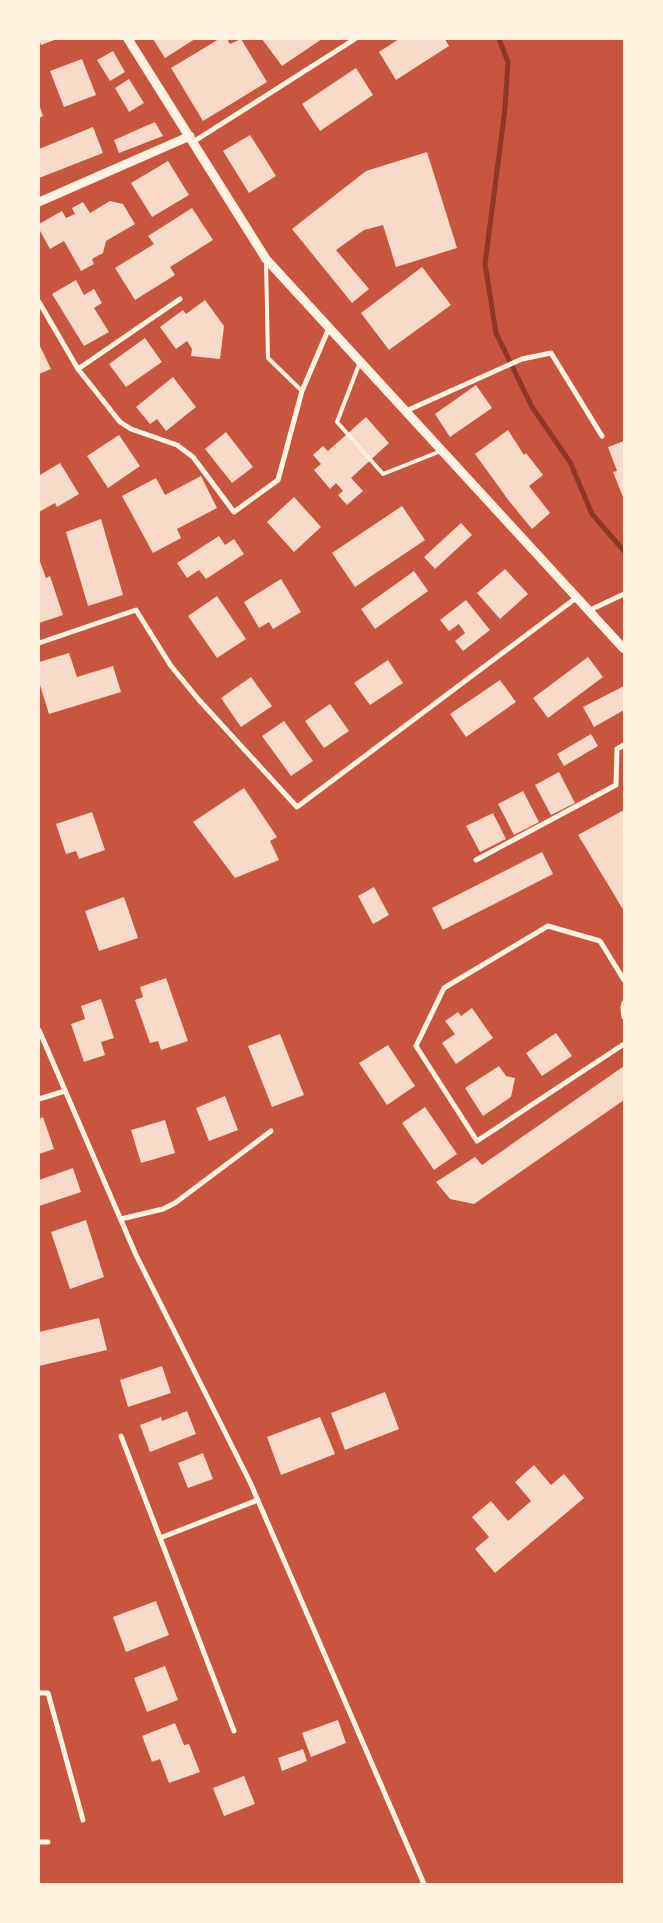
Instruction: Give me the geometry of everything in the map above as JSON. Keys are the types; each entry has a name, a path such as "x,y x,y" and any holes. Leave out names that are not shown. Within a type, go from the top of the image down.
{"street":[{"path":"128,39 266,259 587,611 624,649"},
{"path":"39,202 192,139 355,39"},
{"path":"78,369 180,299"},
{"path":"39,302 78,369 120,422 131,429 177,445 193,457 234,512 278,480 302,391 329,328"},
{"path":"406,412 522,359 551,353 602,436"},
{"path":"587,611 624,594"},
{"path":"39,643 136,610 171,666 199,700 296,807 576,598"},
{"path":"476,860 616,785 617,749 624,745"},
{"path":"624,980 600,941 548,926 444,988 416,1046 477,1141 624,1044"},
{"path":"624,1003 624,1017"},
{"path":"39,1030 136,1255 258,1500 424,1884"},
{"path":"39,1099 65,1091"},
{"path":"120,1219 163,1209 175,1203 271,1131"},
{"path":"121,1436 234,1731"},
{"path":"160,1538 258,1500"},
{"path":"39,1693 48,1693 83,1820"},
{"path":"39,1842 48,1842"}],"lane":[{"path":"266,259 268,358 302,391"},
{"path":"360,362 337,422 383,474 441,451"}],"building":[{"path":"39,39 57,39 41,45"},
{"path":"153,39 195,39 165,58"},
{"path":"219,39 227,39 230,44 241,39 267,82 203,121 171,68"},
{"path":"262,39 322,39 282,66"},
{"path":"399,39 445,39 449,46 396,80 379,52"},
{"path":"113,51 125,72 110,81 97,60"},
{"path":"82,59 96,95 64,107 50,71"},
{"path":"356,68 373,95 320,131 302,104"},
{"path":"129,79 144,103 129,112 115,88"},
{"path":"39,104 43,116 39,118"},
{"path":"155,122 163,136 119,153 114,140"},
{"path":"93,127 103,153 39,178 39,149"},
{"path":"250,135 276,176 249,193 223,151"},
{"path":"427,152 457,248 396,267 383,225 364,230 336,250 369,289 352,303 292,229 366,171"},
{"path":"168,161 189,195 152,217 131,183"},
{"path":"110,201 123,204 135,224 106,241 103,253 92,259 94,264 81,271 64,241 50,249 39,229 39,224 62,211 66,218 75,214 72,208 83,202 90,213"},
{"path":"192,208 213,240 170,267 175,275 135,300 115,268 154,244 148,236"},
{"path":"422,267 451,305 389,350 361,313"},
{"path":"76,280 84,295 94,289 102,303 94,308 109,332 84,346 52,294"},
{"path":"205,300 224,326 220,359 191,356 192,349 187,341 176,349 160,327 183,310 186,314"},
{"path":"145,338 162,362 126,387 109,364"},
{"path":"39,344 51,369 39,374"},
{"path":"173,377 196,407 166,431 157,419 150,424 136,407"},
{"path":"476,385 492,408 450,437 435,414"},
{"path":"366,417 389,443 351,478 363,491 347,505 338,495 343,491 336,483 330,489 314,470 321,464 313,455 323,446 328,451"},
{"path":"508,430 524,455 526,453 543,475 529,486 550,513 532,529 475,454"},
{"path":"226,432 253,467 232,483 205,449"},
{"path":"119,435 140,466 108,488 87,456"},
{"path":"624,441 623,497 613,472 617,471 608,447"},
{"path":"60,463 79,494 57,507 55,503 39,512 39,473 40,475"},
{"path":"201,476 217,508 177,529 181,538 153,553 122,496 156,478 165,495"},
{"path":"294,497 321,527 294,552 267,522"},
{"path":"402,506 425,540 355,587 332,553"},
{"path":"101,519 123,595 88,606 66,532"},
{"path":"461,523 472,535 435,569 424,557"},
{"path":"219,536 225,545 234,539 244,554 206,579 199,570 187,578 177,563"},
{"path":"39,559 46,578 50,576 63,615 39,623"},
{"path":"505,569 528,594 500,619 477,593"},
{"path":"414,571 428,591 375,629 361,609"},
{"path":"281,579 301,612 273,629 269,622 259,628 244,602"},
{"path":"217,596 246,639 217,658 188,616"},
{"path":"466,600 490,630 463,651 455,641 465,633 459,624 449,631 440,620"},
{"path":"69,653 77,677 113,666 121,692 49,714 39,682 39,662"},
{"path":"588,657 603,677 548,718 533,698"},
{"path":"388,660 403,683 370,705 354,683"},
{"path":"251,677 272,706 241,727 221,698"},
{"path":"500,680 516,702 466,737 450,714"},
{"path":"624,686 624,710 594,727 583,707"},
{"path":"330,704 349,731 324,748 305,721"},
{"path":"284,721 313,761 291,776 262,736"},
{"path":"591,734 598,746 564,766 557,754"},
{"path":"559,772 575,803 551,815 535,785"},
{"path":"244,788 277,837 270,841 279,860 235,878 193,822"},
{"path":"523,791 539,822 514,835 498,804"},
{"path":"624,810 624,911 578,835"},
{"path":"92,812 105,850 79,859 76,851 66,854 56,824"},
{"path":"493,813 506,839 480,852 466,826"},
{"path":"542,852 553,874 443,930 432,908"},
{"path":"374,887 389,915 373,924 358,896"},
{"path":"124,897 138,938 99,951 85,911"},
{"path":"166,978 188,1041 161,1050 158,1041 150,1043 135,1000 143,997 140,987"},
{"path":"101,999 114,1038 101,1042 105,1055 84,1062 71,1024 85,1019 81,1006"},
{"path":"472,1008 493,1038 456,1064 442,1043 455,1034 445,1021 458,1012 461,1016"},
{"path":"556,1033 572,1056 542,1076 526,1053"},
{"path":"280,1034 304,1095 272,1107 248,1046"},
{"path":"388,1045 415,1086 387,1105 359,1063"},
{"path":"499,1066 506,1076 515,1078 511,1097 483,1116 465,1088"},
{"path":"624,1066 624,1100 474,1204 450,1199 436,1182 475,1157 482,1165"},
{"path":"225,1096 238,1130 209,1141 196,1108"},
{"path":"425,1107 457,1154 434,1170 402,1123"},
{"path":"43,1117 54,1149 39,1154 39,1119"},
{"path":"165,1120 175,1153 141,1163 131,1130"},
{"path":"73,1168 81,1192 39,1206 39,1180"},
{"path":"86,1220 104,1277 70,1289 51,1232"},
{"path":"99,1318 107,1350 39,1366 39,1332"},
{"path":"162,1366 171,1393 128,1407 120,1380"},
{"path":"385,1392 399,1429 345,1450 331,1413"},
{"path":"187,1411 196,1434 150,1452 140,1425 161,1417 162,1421"},
{"path":"320,1417 335,1454 281,1475 267,1437"},
{"path":"203,1453 213,1479 188,1488 178,1463"},
{"path":"534,1465 551,1485 564,1474 584,1498 495,1573 475,1549 489,1537 472,1517 491,1501 508,1521 531,1501 515,1482"},
{"path":"156,1601 169,1635 126,1652 113,1617"},
{"path":"165,1666 178,1700 147,1712 134,1678"},
{"path":"338,1720 346,1743 311,1757 302,1733"},
{"path":"175,1723 184,1745 189,1744 200,1772 169,1783 160,1759 152,1762 142,1736"},
{"path":"303,1749 307,1761 282,1771 278,1758"},
{"path":"244,1776 255,1804 224,1816 213,1788"}],"waterway":[{"path":"499,39 508,62 505,109 485,264 496,333 532,407 570,462 592,514 624,551"}]}
